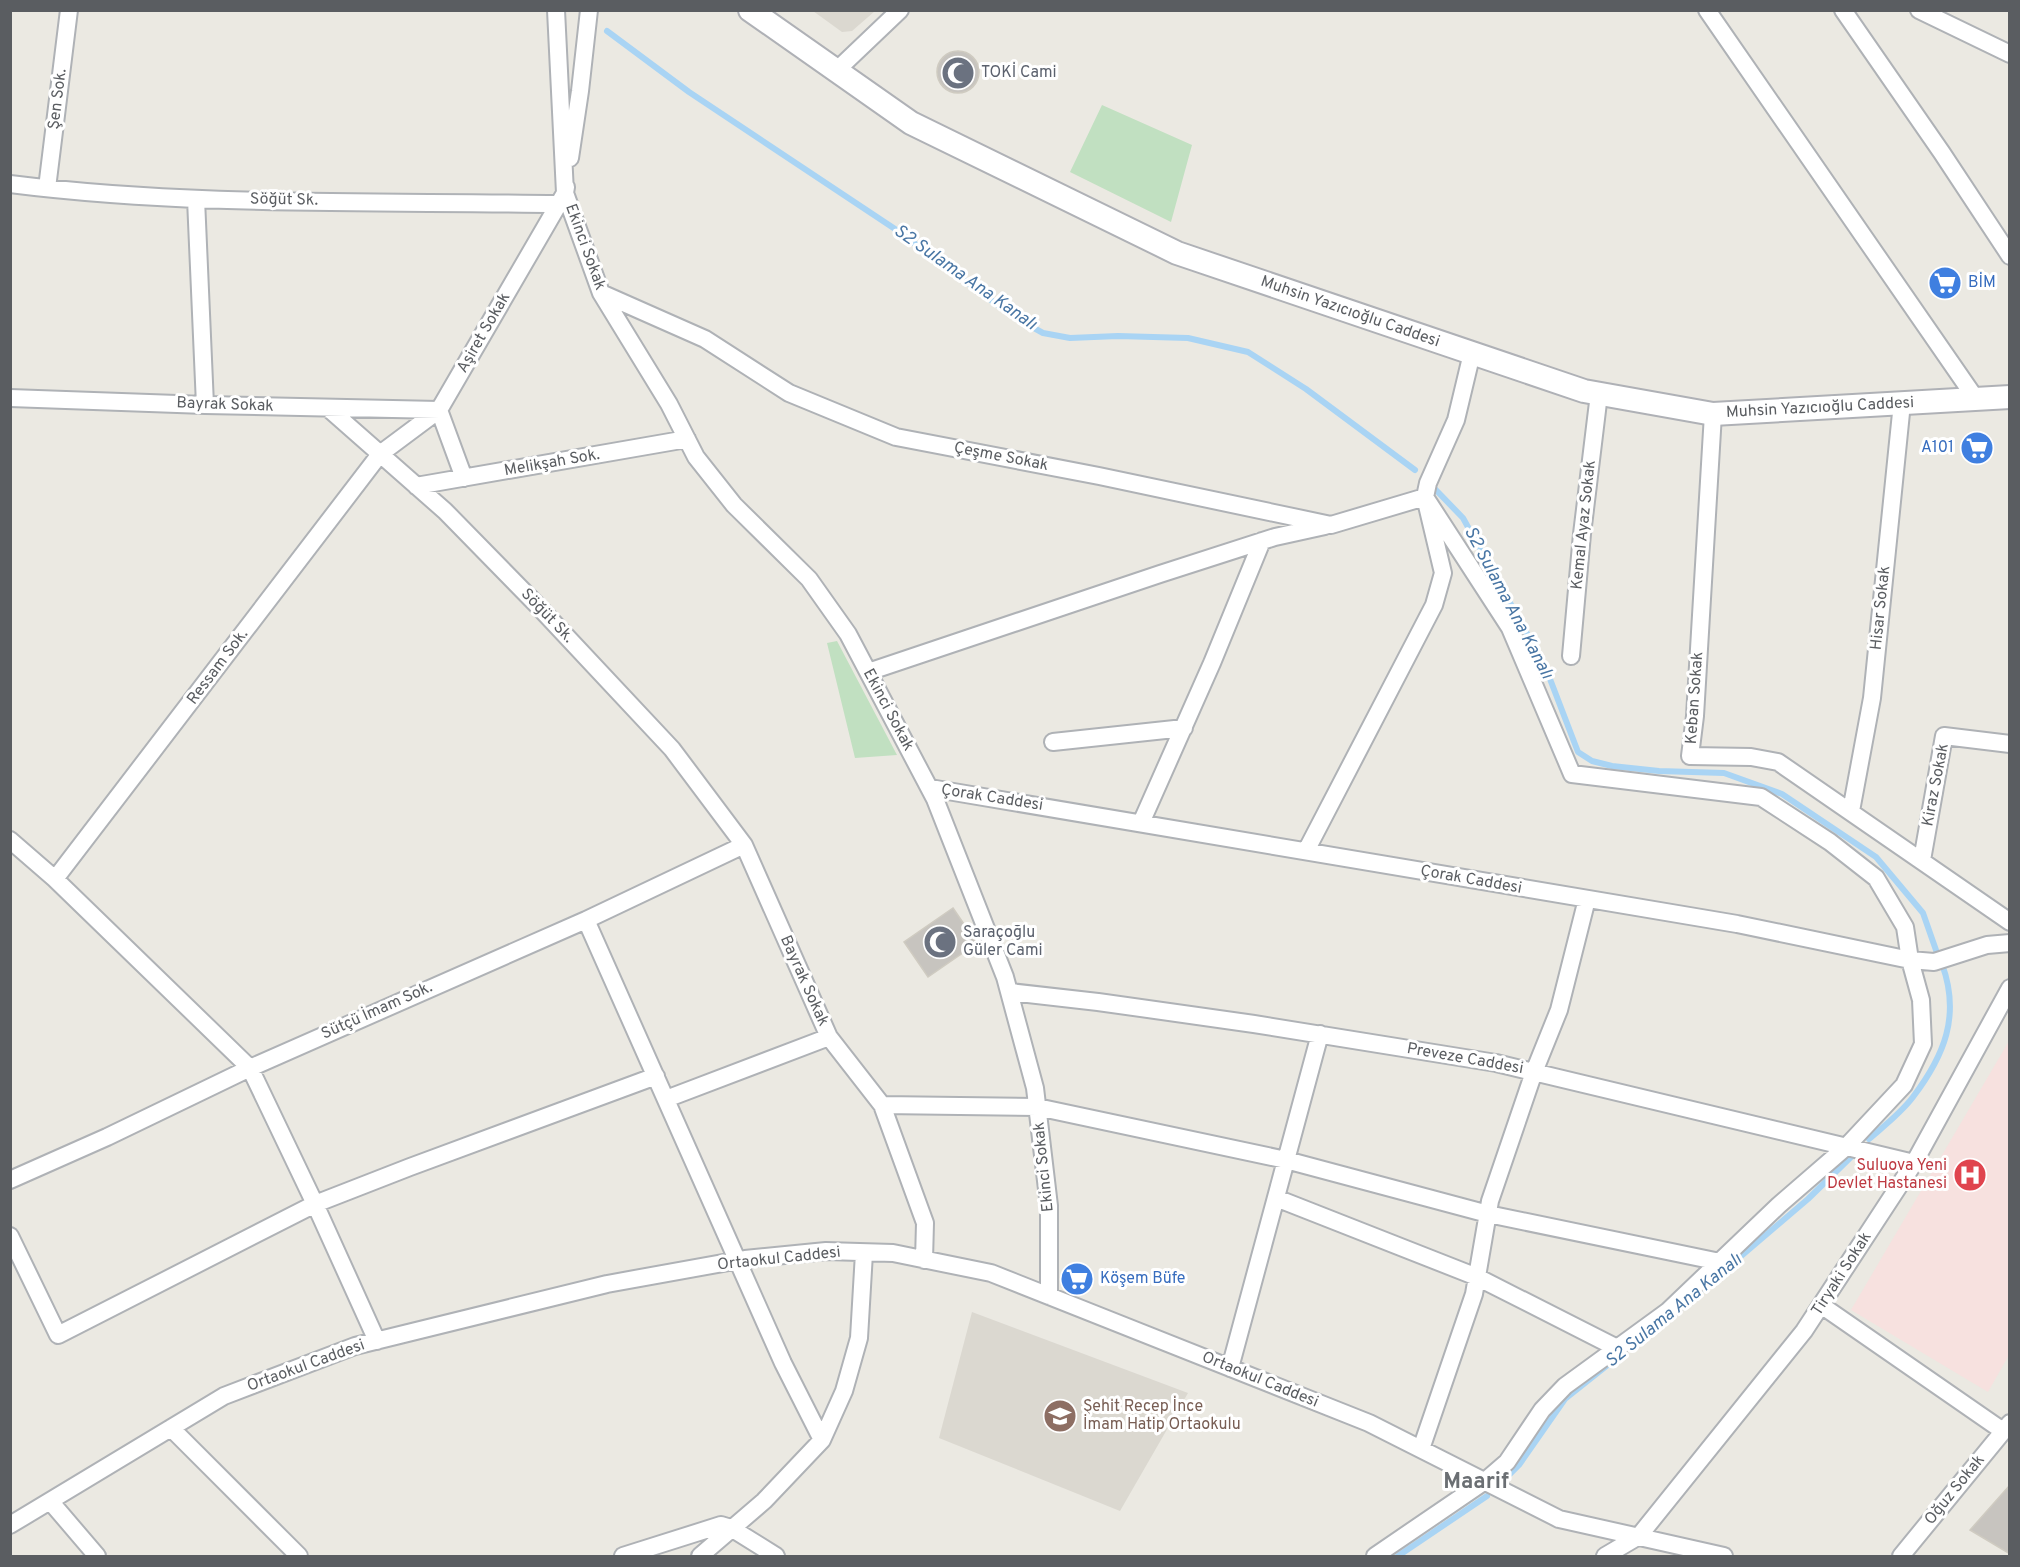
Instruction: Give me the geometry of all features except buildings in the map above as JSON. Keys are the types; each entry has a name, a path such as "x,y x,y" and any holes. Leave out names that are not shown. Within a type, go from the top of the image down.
{"main road":[{"name":"Muhsin Yazıcıoğlu Caddesi","path":"750,10 911,123 1177,254 1584,391 1713,414 2010,397"}],"street":[{"name":"Şen Sok.","path":"48,188 69,10"},
{"path":"556,10 562,198"},
{"name":"Aşiret Sokak","path":"380,454 439,410 562,198 580,91 589,10"},
{"path":"837,70 900,10"},
{"path":"1707,10 1976,399"},
{"path":"1843,10 2010,256"},
{"path":"1919,10 2010,54"},
{"name":"Söğüt Sk.","path":"10,184 196,199 562,198"},
{"name":"Ekinci Sokak","path":"562,198 601,293 669,404 696,457 734,505 809,579 848,634 930,788 1001,965 1035,1088 1049,1206 1049,1296"},
{"path":"196,199 205,405"},
{"name":"Çeşme Sokak","path":"601,293 705,339 789,393 896,437 1099,476 1331,525 1425,497"},
{"path":"1306,852 1434,605 1443,573 1425,497 1437,462 1456,420 1472,353"},
{"name":"Kemal Ayaz Sokak","path":"1571,656 1582,534 1599,394"},
{"name":"Bayrak Sokak","path":"10,398 439,410"},
{"name":"Hisar Sokak","path":"1851,811 1872,698 1902,403"},
{"name":"Söğüt Sk.","path":"328,408 445,511 538,606 672,749 744,845"},
{"path":"439,410 464,478"},
{"name":"Keban Sokak","path":"1713,414 1695,716 1690,756 1751,758 1778,762 2010,922"},
{"name":"Melikşah Sok.","path":"416,486 687,439"},
{"name":"Ressam Sok.","path":"55,879 380,454"},
{"path":"1375,1557 1485,1481 1507,1462 1542,1410 1565,1386 1668,1311 1779,1205 1846,1147 1904,1085 1923,1044 1921,1000 1910,960 1905,927 1876,878 1830,842 1761,797 1572,774 1510,628 1425,497"},
{"path":"868,672 1262,541 1331,525"},
{"path":"1141,824 1212,663 1262,541"},
{"path":"1053,742 1184,728"},
{"name":"Kiraz Sokak","path":"1922,860 1944,736 2010,744"},
{"name":"Çorak Caddesi","path":"930,788 1737,924 1910,960 1934,962 1987,945 2010,943"},
{"path":"10,840 55,879 250,1068 377,1341"},
{"name":"Bayrak Sokak","path":"744,845 829,1037 882,1105 925,1223 924,1260"},
{"name":"Sütçü İmam Sok.","path":"10,1180 107,1137 250,1068 586,920 744,845"},
{"path":"1421,1449 1474,1294 1490,1201 1534,1072 1559,1010 1587,899"},
{"path":"586,920 783,1363 822,1440"},
{"name":"Tiryaki Sokak","path":"1605,1557 1639,1536 1804,1331 1914,1163 2010,988"},
{"name":"Preveze Caddesi","path":"1010,992 1098,1002 1320,1034 1496,1063 1914,1163"},
{"path":"1230,1368 1320,1034"},
{"path":"666,1099 829,1037"},
{"path":"10,1236 58,1335 315,1204 656,1076"},
{"path":"882,1105 1037,1107 1286,1160 1488,1214 1720,1262"},
{"path":"1276,1198 1477,1278 1617,1348"},
{"name":"Ortaokul Caddesi","path":"10,1525 224,1396 355,1346 607,1284 738,1261 826,1251 893,1253 991,1273 1369,1423 1559,1519 1724,1557"},
{"path":"700,1557 764,1501 822,1440 844,1391 859,1338 864,1253"},
{"path":"1821,1305 2006,1427"},
{"name":"Oğuz Sokak","path":"1901,1557 2006,1427"},
{"path":"171,1428 299,1557"},
{"path":"50,1501 97,1557"},
{"path":"623,1557 721,1525 731,1528 776,1557"}],"shaded area":[{"path":"875,10 852,31 842,32 813,11"},
{"name":"Suluova Yeni Devlet Hastanesi","path":"2009,1041 2009,1355 1988,1392 1851,1310"},
{"name":"Şehit Recep İnce İmam Hatip Ortaokulu","path":"972,1312 1188,1393 1120,1511 939,1438"}],"green space":[{"path":"1102,105 1192,145 1171,222 1070,172"},
{"path":"837,641 897,755 855,758 827,643"}],"waterway":[{"name":"S2 Sulama Ana Kanalı","path":"607,31 689,92 895,229 1014,317 1043,333 1070,338 1118,336 1188,338 1248,352 1306,389 1415,470"},
{"name":"S2 Sulama Ana Kanalı","path":"1435,489 1463,518 1545,666 1578,752 1592,761 1612,766 1659,771 1724,773 1782,794 1876,857 1923,913 1937,953"},
{"name":"S2 Sulama Ana Kanalı","path":"1869,1139 1908,1103 1924,1082 1941,1051 1946,1035 1950,1001 1942,964"},
{"name":"S2 Sulama Ana Kanalı","path":"1699,1292 1808,1199 1853,1155"},
{"name":"S2 Sulama Ana Kanalı","path":"1507,1477 1519,1465 1565,1399 1609,1364"},
{"name":"S2 Sulama Ana Kanalı","path":"1398,1556 1487,1496"}],"place":[{"name":"TOKİ Cami","path":"958,73"},
{"name":"BİM","path":"1945,283"},
{"name":"A101","path":"1977,448"},
{"name":"Saraçoğlu Güler Cami","path":"940,942"},
{"name":"Suluova Yeni Devlet Hastanesi","path":"1970,1175"},
{"name":"Köşem Büfe","path":"1077,1279"},
{"name":"Şehit Recep İnce İmam Hatip Ortaokulu","path":"1060,1416"}],"district":[{"name":"Maarif","path":"1476,1482"}]}
